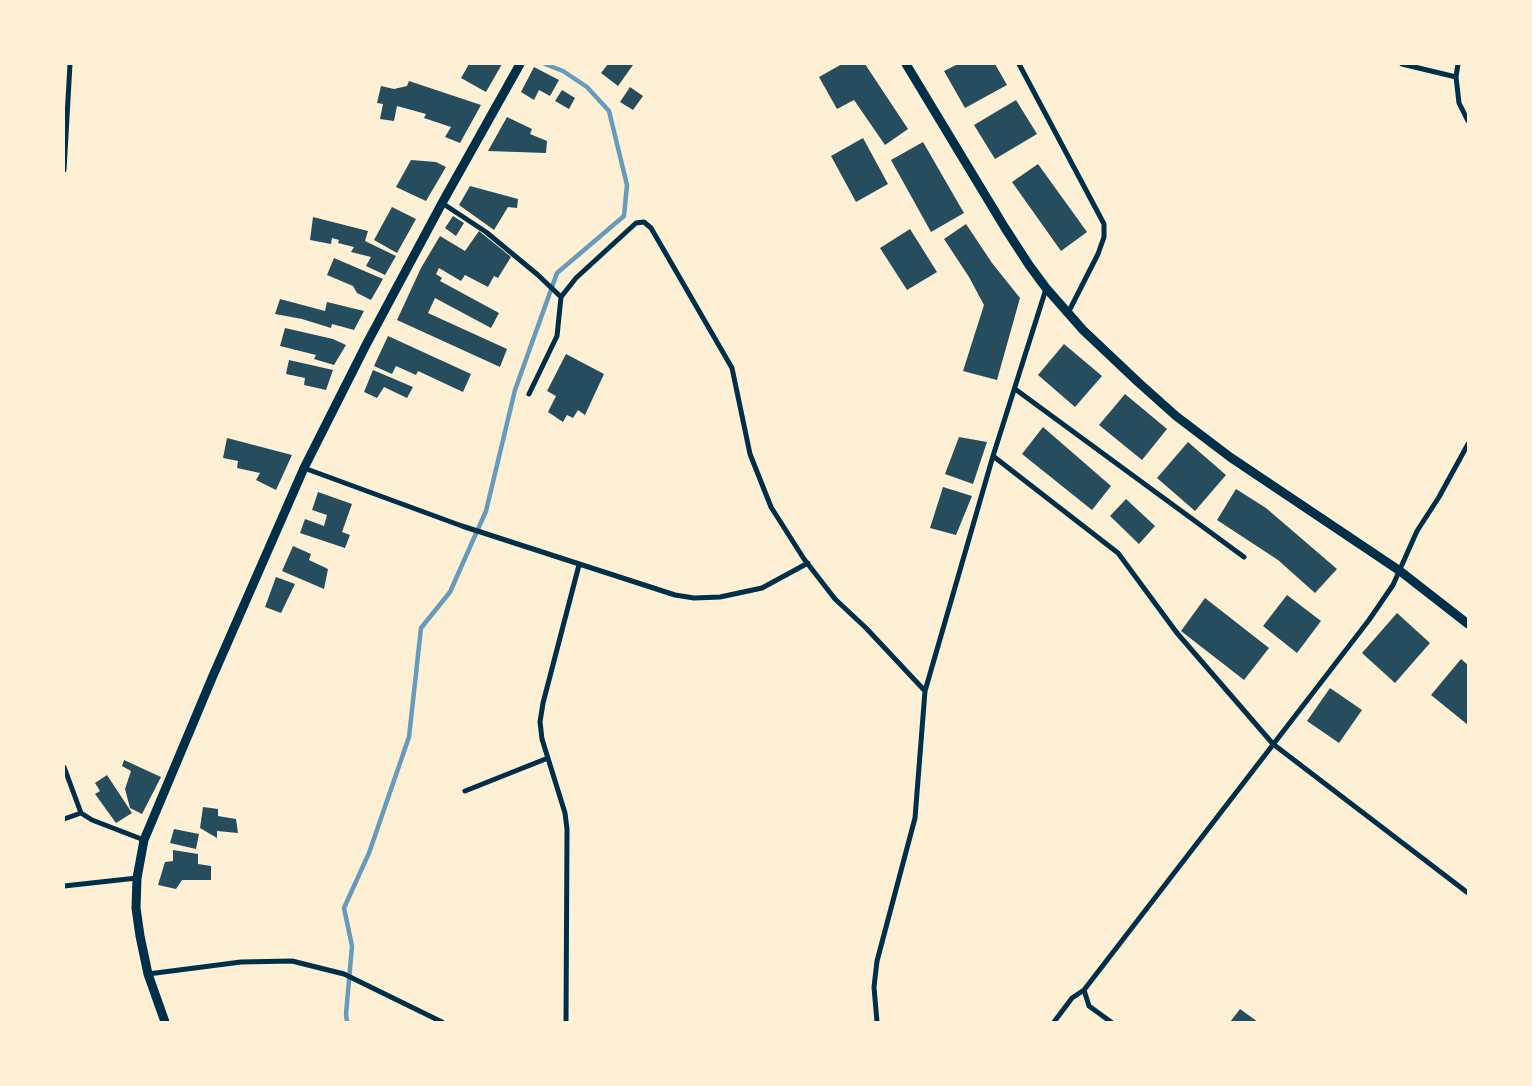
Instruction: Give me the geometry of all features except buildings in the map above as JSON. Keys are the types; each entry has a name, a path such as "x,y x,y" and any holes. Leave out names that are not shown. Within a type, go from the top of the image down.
{"main road":[{"path":"165,1022 148,974 136,908 137,878 144,840 212,678 304,468 367,343 442,203 520,64"},
{"path":"906,64 1005,228 1046,288 1067,313 1124,370 1184,422 1230,458 1400,571 1468,624"}],"street":[{"path":"64,170 70,64"},
{"path":"1019,64 1104,224 1104,236 1098,254 1067,313"},
{"path":"1402,64 1456,77"},
{"path":"1458,64 1456,77 1459,103 1468,121"},
{"path":"442,203 486,232 538,275 561,297"},
{"path":"529,394 556,336 561,297 576,278 636,223 644,222 651,228 732,368 750,454 771,507 808,564 835,599 866,628 925,691"},
{"path":"877,1022 874,987 877,961 915,818 925,691 993,456 1046,288"},
{"path":"1015,389 1244,557"},
{"path":"1054,1022 1072,998 1084,990 1370,620 1400,571 1417,531 1468,444"},
{"path":"993,456 1118,553 1177,633 1273,744 1468,893"},
{"path":"304,468 462,526 675,595 694,598 720,597 762,588 808,564"},
{"path":"566,1022 567,829 565,813 541,731 543,703 579,565"},
{"path":"465,791 548,758"},
{"path":"64,767 81,813 92,820 144,840"},
{"path":"64,819 81,813"},
{"path":"64,886 137,878"},
{"path":"148,974 241,962 292,960 344,974 442,1022"},
{"path":"1084,990 1089,1006 1111,1022"}],"waterway":[{"path":"347,1022 346,1014 352,946 344,908 369,853 409,737 421,628 450,592 486,511 515,390 557,273 624,216 627,185 609,111 587,87 563,71 545,64"}]}
